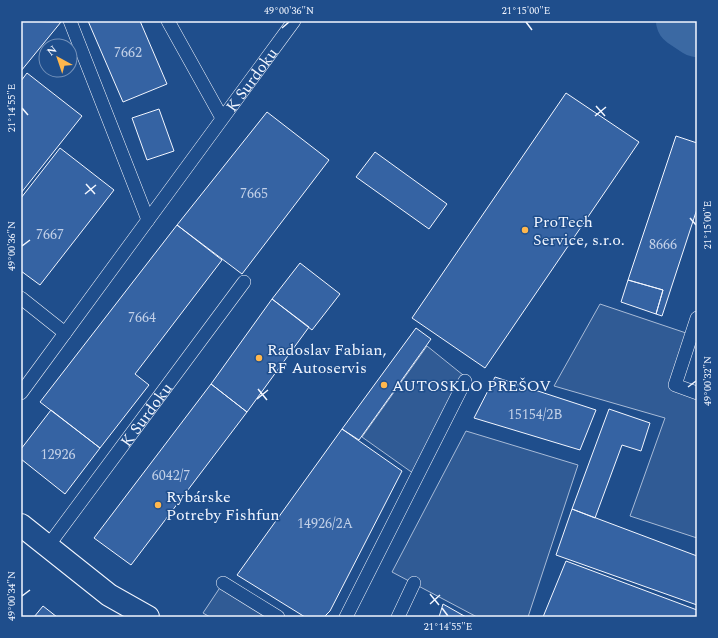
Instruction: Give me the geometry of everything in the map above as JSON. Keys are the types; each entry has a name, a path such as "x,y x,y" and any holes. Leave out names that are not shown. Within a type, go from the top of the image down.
{"street":[{"path":"21,525 109,595 148,617"}],"lane":[{"path":"70,21 148,220"},
{"name":"K Surdoku","path":"168,21 222,118"},
{"name":"K Surdoku","path":"21,392 294,21"},
{"name":"K Surdoku","path":"48,546 244,282"},
{"path":"21,298 65,333"},
{"path":"697,318 675,385 697,393"},
{"path":"346,617 465,381"},
{"path":"223,583 278,617"},
{"path":"398,617 414,584"}],"shaded area":[{"path":"600,304 692,335 675,385 697,393 697,538 630,516 665,418 554,386"},
{"path":"427,346 468,379 417,476 362,437"},
{"path":"466,431 578,465 528,617 477,617 392,572"},
{"path":"223,583 278,617 210,617 203,613"}],"building":[{"path":"21,21 61,22 48,38 38,38 38,50 21,71"},
{"path":"88,21 140,21 167,84 123,102"},
{"path":"27,73 82,116 21,193 21,81"},
{"name":"ProTech Service, s.r.o.","path":"566,93 639,142 485,368 412,318"},
{"path":"159,109 174,151 147,160 132,118"},
{"path":"267,112 329,160 242,274 177,225"},
{"path":"676,136 697,143 697,209 662,316 656,314 663,290 628,280"},
{"path":"60,148 114,190 40,285 21,271 21,198"},
{"path":"375,152 447,204 429,229 356,177"},
{"path":"177,225 222,260 135,374 149,385 100,448 40,402"},
{"path":"300,263 340,294 312,330 272,299"},
{"path":"628,280 663,290 656,314 621,302"},
{"path":"272,299 309,327 247,412 211,384"},
{"path":"416,328 431,339 359,440 342,429"},
{"path":"495,377 596,410 580,450 474,418"},
{"path":"211,384 247,412 131,565 94,538"},
{"path":"609,409 650,423 641,451 622,445 595,518 572,509"},
{"path":"51,410 100,448 65,494 21,459 21,449"},
{"path":"342,429 402,471 330,611 324,617 305,617 237,575"},
{"path":"572,509 697,556 697,605 556,555"},
{"path":"566,561 697,610 697,617 543,617"},
{"path":"443,604 466,617 439,617"},
{"path":"43,606 57,617 34,617"}],"waterway":[{"path":"682,21 697,31"}],"place":[{"name":"ProTech Service, s.r.o.","path":"525,230"},
{"name":"Radoslav Fabian, RF Autoservis","path":"259,358"},
{"name":"AUTOSKLO PREŠOV","path":"384,385"},
{"name":"Rybárske Potreby Fishfun","path":"158,505"}]}
